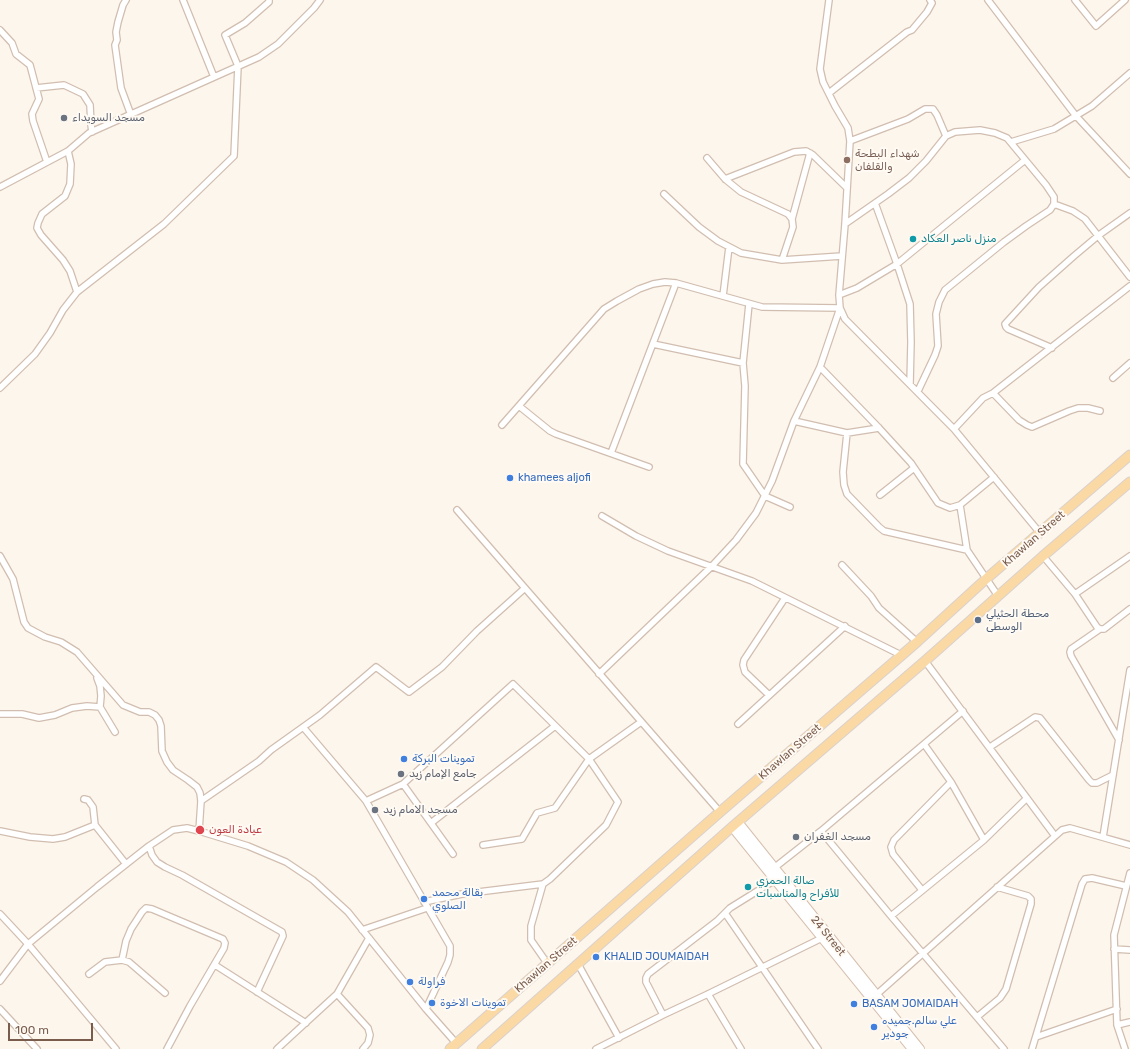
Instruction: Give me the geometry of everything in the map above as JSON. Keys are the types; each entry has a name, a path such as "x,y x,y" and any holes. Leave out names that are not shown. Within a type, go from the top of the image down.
{"main road":[{"name":"Khawlan Street","path":"453,1046 917,642 986,579 1130,455"},
{"name":"Khawlan Street","path":"482,1049 735,825 1130,482"}],"street":[{"path":"126,0 118,22 116,32 117,40 115,45 121,88 131,115"},
{"path":"183,0 214,77"},
{"path":"0,388 35,354 50,333 62,310 77,292 164,224 234,156 238,66 225,35 245,23 269,2 269,0"},
{"path":"0,188 68,151 92,132 259,57 278,44 320,0"},
{"path":"829,0 820,69 823,82 848,128 850,140 848,188 839,295 840,308 845,320 918,391 954,429 1040,533"},
{"path":"829,93 907,32 912,30 927,12 932,3 930,0"},
{"path":"988,0 1076,116 1130,174"},
{"path":"1075,0 1096,26 1125,0"},
{"path":"0,30 12,43 16,54 30,65 39,99 32,114 33,121 47,162"},
{"path":"1011,142 1054,129 1092,106 1130,73"},
{"path":"36,88 64,85 83,94 90,105 92,132"},
{"path":"850,140 908,119 926,109 933,109 937,114 946,136"},
{"path":"845,224 909,178 926,161 946,136 955,132 980,130 1007,138 1046,185 1054,197 1054,204 1050,210 1015,234 945,290 939,302 936,314 938,346 918,391"},
{"path":"68,151 71,164 70,184 64,196 42,214 37,228 70,271 77,292"},
{"path":"724,178 794,152 806,151 848,188"},
{"path":"782,260 793,227 792,219 810,153"},
{"path":"707,158 724,178 741,192 788,214 792,219"},
{"path":"839,295 857,288 898,264 1025,160"},
{"path":"664,194 699,227 718,242 741,253 782,260 842,256"},
{"path":"875,203 898,264 910,304 910,384"},
{"path":"1054,204 1073,211 1085,219 1099,235 1130,277"},
{"path":"1052,348 1008,329 1005,324 1039,287 1099,235 1130,213"},
{"path":"723,296 729,247"},
{"path":"502,425 604,309 617,300 653,284 665,282 676,283 762,307 840,308"},
{"path":"611,453 676,283"},
{"path":"954,429 984,398 1052,348 1130,286"},
{"path":"748,304 743,363 745,386 743,464 765,496 790,507"},
{"path":"599,674 711,567 736,540 756,513 772,481 794,421 820,367 840,308"},
{"path":"653,344 743,363"},
{"path":"1113,378 1130,363"},
{"path":"820,367 879,428 914,468 938,502 950,508 960,505 994,477"},
{"path":"992,393 1019,420 1032,427 1078,408 1088,408 1100,411"},
{"path":"519,406 550,431 556,434 649,466"},
{"path":"794,421 847,433 879,428"},
{"path":"847,433 843,472 844,485 847,494 879,527 884,531 967,550"},
{"path":"880,495 914,468"},
{"path":"960,505 967,550 998,596"},
{"path":"457,510 720,812"},
{"path":"602,516 636,536 668,551 752,582 845,626 901,655"},
{"path":"0,556 13,579 24,622 28,628 45,637 61,642 77,652 123,705 140,712 149,712 155,715 159,720 161,726 162,751 167,762 173,770 197,787 200,793 201,801 199,831"},
{"path":"1043,556 1075,594 1097,627 1100,629"},
{"path":"1075,594 1130,556"},
{"path":"842,565 871,596 879,608 917,642"},
{"path":"201,801 320,716 376,667 408,692 442,667 477,631 524,588"},
{"path":"768,695 745,672 743,666 744,660 785,598"},
{"path":"1119,740 1071,656 1071,649 1100,629 1104,629 1130,609"},
{"path":"738,724 845,626"},
{"path":"925,661 1055,836"},
{"path":"1103,837 1130,670"},
{"path":"95,674 100,686 100,707 114,732"},
{"path":"362,930 426,905 462,894 543,884 606,825 618,802 590,759 513,684 403,784 366,801"},
{"path":"0,714 22,714 39,718 55,715 72,708 86,706 100,707"},
{"path":"774,868 821,831 963,711"},
{"path":"990,747 1035,717 1040,718 1092,783 1097,783 1113,775"},
{"path":"483,845 522,838 537,813 555,808 590,759 641,722"},
{"path":"431,822 555,726"},
{"path":"304,727 366,801 450,946 448,962 426,1008"},
{"path":"924,744 951,782 984,840"},
{"path":"922,890 893,854 891,847 894,840 951,782"},
{"path":"403,784 453,854"},
{"path":"891,916 984,840 1027,798"},
{"path":"84,799 91,803 93,807 95,825 126,864"},
{"path":"0,831 30,837 53,839 65,837 95,825"},
{"name":"24 Street","path":"735,825 774,868 825,937 912,1049"},
{"name":"24 Street","path":"735,825 775,880 876,995 920,1049"},
{"path":"0,981 28,944 149,846 173,830 187,828 248,846 286,862 319,886 348,912 426,1008 453,1046"},
{"path":"876,995 1062,830 1070,828 1130,844"},
{"path":"821,831 1004,1049"},
{"path":"149,846 152,855 165,867 182,875 282,932 283,936 257,992"},
{"path":"1123,1048 1118,1025 1114,935 1130,873"},
{"path":"1032,1049 1082,884 1085,879 1092,878 1126,886"},
{"path":"663,1014 646,982 648,974 717,921 730,908 775,880"},
{"path":"543,884 531,926 531,940 548,963"},
{"path":"977,1017 1000,998 1006,989 1031,904 1031,899 1028,896 997,887"},
{"path":"122,960 126,941 131,929 146,908 152,908 222,939 225,943 215,965 190,1006 167,1049"},
{"path":"725,912 818,1049"},
{"path":"0,914 28,944 116,1049"},
{"path":"596,1049 663,1014 708,994 825,937"},
{"path":"277,1049 337,994 369,938"},
{"path":"1114,949 1130,950"},
{"path":"89,974 105,962 122,960 129,962 165,994"},
{"path":"578,964 619,1038"},
{"path":"215,965 306,1023"},
{"path":"337,994 368,1028 370,1035 368,1043 363,1049"},
{"path":"708,994 739,1048"},
{"path":"0,1009 37,1049"},
{"path":"1036,1037 1117,1010"},
{"path":"1118,1025 1130,1022"}],"place":[{"name":"مسجد السويداء","path":"64,118"},
{"name":"شهداء البطحة والقلفان","path":"847,160"},
{"name":"منزل ناصر العكاد","path":"913,239"},
{"name":"khamees aljofi","path":"510,478"},
{"name":"محطة الحثيلي الوسطى","path":"978,620"},
{"name":"تموينات البركة","path":"404,759"},
{"name":"جامع الإمام زيد","path":"401,774"},
{"name":"مسجد الامام زيد","path":"375,810"},
{"name":"عيادة العون","path":"200,830"},
{"name":"مسجد الغفران","path":"796,837"},
{"name":"صالة الحمزي للأفراح والمناسبات","path":"748,887"},
{"name":"بقالة محمد الصلوي","path":"424,899"},
{"name":"KHALID JOUMAIDAH","path":"596,957"},
{"name":"فراولة","path":"410,982"},
{"name":"تموينات الاخوة","path":"432,1003"},
{"name":"BASAM JOMAIDAH","path":"854,1004"},
{"name":"علي سالم.جميده جودير","path":"874,1027"}]}
